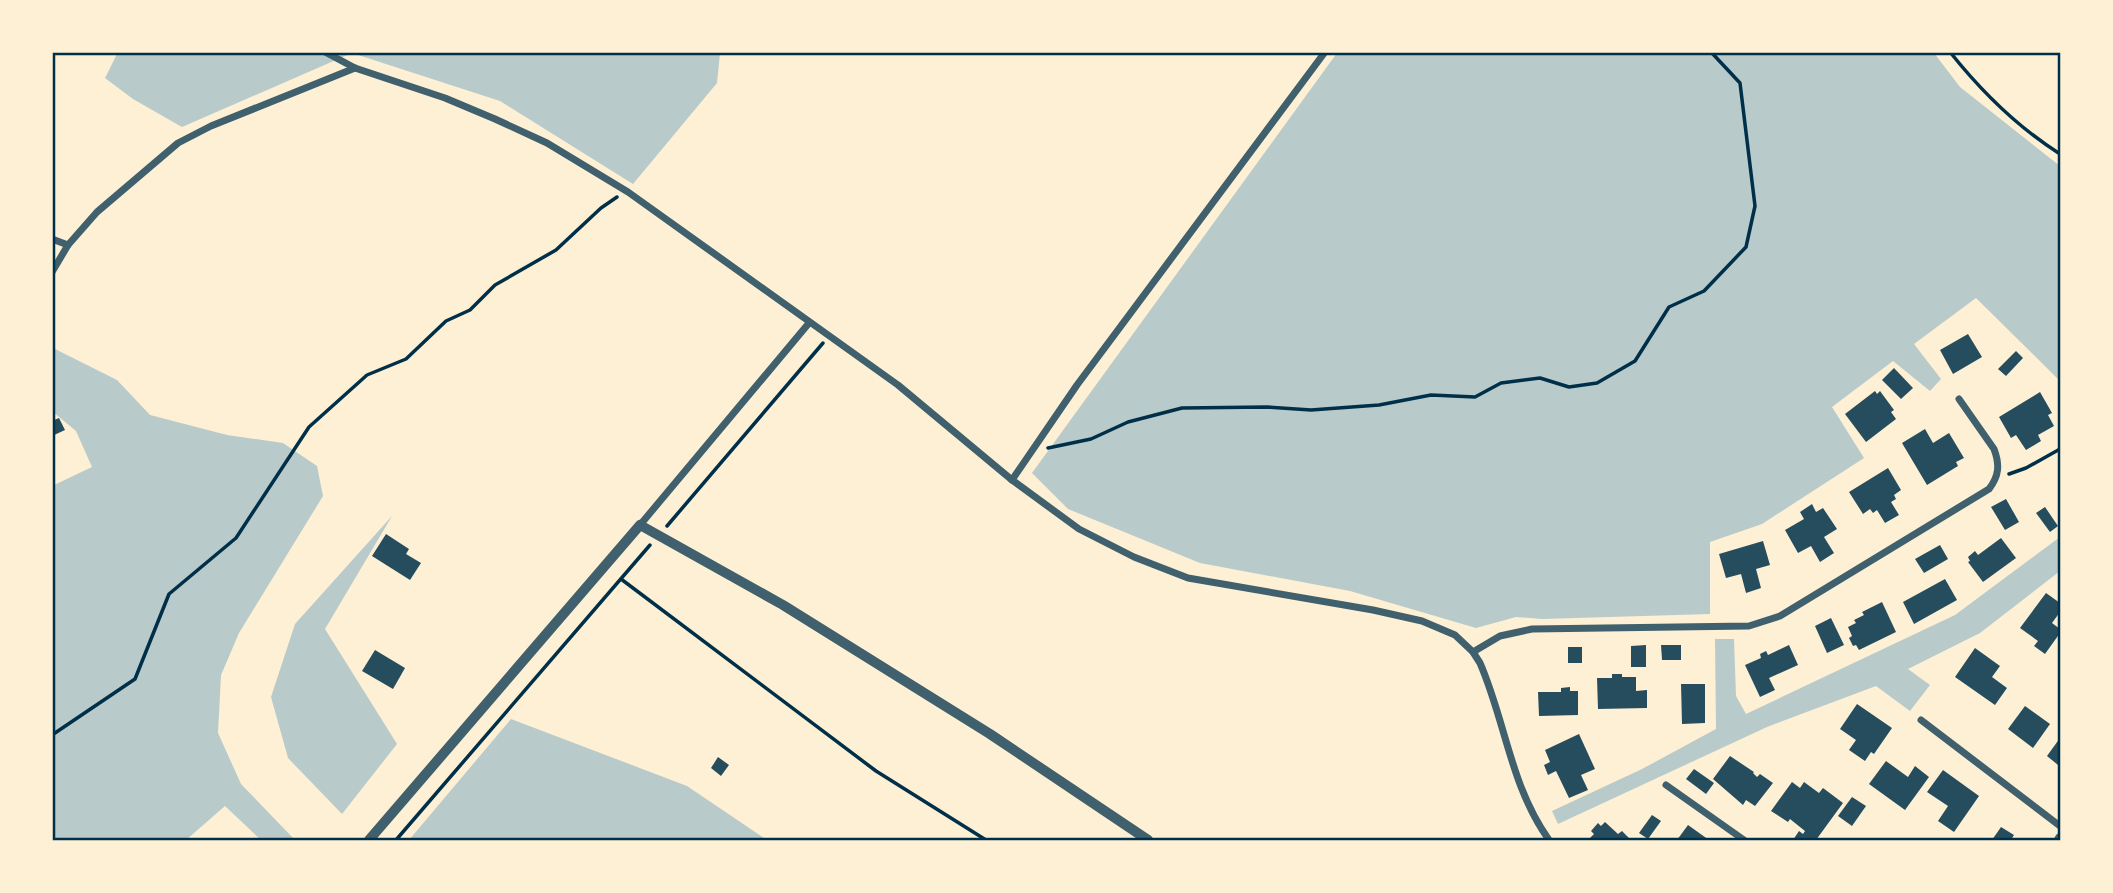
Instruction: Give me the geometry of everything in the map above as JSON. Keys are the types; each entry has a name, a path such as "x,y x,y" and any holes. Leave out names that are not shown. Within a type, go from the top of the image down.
{"street":[{"path":"325,52 355,68 444,98 495,119 547,144 628,192 898,385 1012,480 1080,529 1134,558 1188,578 1373,610 1422,621 1455,635 1473,652 1485,676 1516,780 1534,818 1549,841"},
{"path":"1012,480 1077,385 1325,52"},
{"path":"52,272 68,246 97,212 178,143 211,125 355,68"},
{"path":"52,239 68,246"},
{"path":"369,841 809,323"},
{"path":"1473,652 1500,636 1532,629 1735,626 1769,621 1989,489 1997,476 1998,458 1959,399"},
{"path":"640,525 783,605 990,734 1148,841"},
{"path":"1921,720 2060,826"},
{"path":"1667,785 1744,841"}],"path":[{"path":"1031,451 1091,439 1128,422 1182,408 1267,407 1311,410 1379,405 1431,395 1475,397 1501,383 1540,378 1569,387 1597,383 1626,367 1635,361 1669,307 1704,291 1746,247 1755,206 1740,83 1711,52"},
{"path":"1950,52 1968,76 2038,139 2060,154"},
{"path":"52,735 135,679 169,594 236,538 309,427 368,375 406,359 446,321 470,310 495,285 556,250 601,208 628,192"},
{"path":"678,512 829,336"},
{"path":"1997,476 2015,473 2060,449"},
{"path":"396,841 631,567"},
{"path":"621,579 876,771 986,841"}],"shaded area":[{"path":"118,52 720,53 717,83 633,184 500,101 352,53 182,127 133,99 105,78"},
{"path":"1337,53 1934,53 1960,87 2060,166 2060,381 1976,298 1914,344 1941,379 1930,391 1893,361 1832,407 1864,458 1762,524 1710,542 1710,614 1542,619 1516,617 1476,628 1350,591 1200,563 1068,509 1032,473"},
{"path":"53,348 117,380 150,415 227,435 283,443 317,466 323,496 239,633 221,675 218,733 241,784 295,840 261,840 225,806 186,840 53,840 52,486 92,467 76,431 53,412"},
{"path":"392,516 325,629 397,744 342,814 288,758 271,697 295,624"},
{"path":"2060,537 2060,571 1980,633 1908,669 1930,685 1910,711 1876,686 1767,727 1558,824 1552,811 1642,769 1716,729 1715,639 1734,639 1736,696 1746,714 1955,615"},
{"path":"511,719 687,786 767,840 409,840"}],"building":[{"path":"1968,334 1982,357 1953,374 1940,350"},
{"path":"2016,351 2023,358 2006,376 1998,369"},
{"path":"1894,368 1913,388 1901,399 1882,380"},
{"path":"1875,391 1877,394 1880,391 1894,410 1891,412 1896,419 1866,442 1845,414"},
{"path":"2040,392 2052,413 2048,415 2054,426 2038,435 2041,441 2026,450 2016,435 2011,438 1999,417"},
{"path":"59,418 65,430 52,436 52,421"},
{"path":"1925,429 1933,443 1949,433 1964,458 1956,462 1958,466 1927,485 1902,443"},
{"path":"1888,468 1901,490 1894,495 1896,499 1891,502 1899,515 1885,523 1877,510 1873,513 1870,509 1863,514 1849,492"},
{"path":"2006,499 2019,522 2005,530 1991,507"},
{"path":"1812,504 1816,512 1823,508 1837,529 1824,537 1834,553 1820,562 1811,546 1798,553 1785,530 1804,519 1800,512"},
{"path":"2045,507 2058,526 2050,532 2036,513"},
{"path":"386,534 409,549 406,554 421,563 410,580 372,556"},
{"path":"2001,538 2016,558 1983,582 1968,562 1968,557 1975,551 1978,555"},
{"path":"1763,541 1770,565 1756,569 1761,588 1746,593 1741,574 1726,578 1719,554"},
{"path":"1940,545 1948,559 1924,573 1915,559"},
{"path":"1945,579 1957,600 1914,624 1903,602"},
{"path":"2046,593 2060,603 2060,612 2052,623 2060,629 2060,633 2045,654 2034,646 2038,641 2020,628"},
{"path":"1882,602 1896,632 1859,650 1849,638 1852,636 1848,627 1864,615 1862,612"},
{"path":"1831,618 1844,645 1827,653 1815,626"},
{"path":"1646,645 1646,667 1631,667 1631,646"},
{"path":"1661,645 1681,645 1681,660 1662,660"},
{"path":"1789,645 1798,665 1769,678 1775,690 1760,697 1745,665 1761,658 1760,654 1766,651 1768,655"},
{"path":"1568,647 1582,647 1582,663 1568,663"},
{"path":"1975,648 2000,666 1992,677 2007,688 1995,705 1955,677"},
{"path":"375,650 405,668 393,689 362,671"},
{"path":"1612,674 1636,677 1636,691 1647,690 1647,708 1598,709 1597,678 1612,678"},
{"path":"1681,684 1705,684 1705,723 1682,724"},
{"path":"1570,687 1570,691 1578,691 1578,715 1539,716 1538,692 1561,692 1561,688"},
{"path":"1857,704 1892,728 1874,754 1871,752 1865,761 1849,750 1856,740 1840,729"},
{"path":"2025,706 2050,724 2033,748 2008,729"},
{"path":"1579,734 1595,769 1581,775 1588,790 1569,798 1556,771 1548,775 1544,765 1550,762 1545,750"},
{"path":"2060,738 2060,761 2058,765 2047,756"},
{"path":"1730,756 1754,772 1757,777 1760,774 1773,783 1755,806 1746,800 1743,805 1713,779"},
{"path":"718,757 729,765 721,776 711,768"},
{"path":"1886,761 1908,777 1915,766 1929,777 1905,810 1869,784"},
{"path":"1694,769 1714,783 1706,794 1686,779"},
{"path":"1943,770 1979,796 1954,832 1938,821 1948,806 1927,792"},
{"path":"1792,782 1800,788 1804,782 1819,793 1823,788 1843,803 1816,840 1793,840 1799,831 1803,834 1805,831 1790,819 1788,822 1771,811"},
{"path":"1852,797 1866,806 1852,826 1838,816"},
{"path":"1652,815 1661,821 1648,839 1639,833"},
{"path":"1605,822 1618,834 1622,831 1629,838 1590,838 1594,834 1591,831 1598,823 1601,826"},
{"path":"1688,825 1709,840 1677,840"},
{"path":"2001,827 2014,835 2011,840 1992,840"}]}
